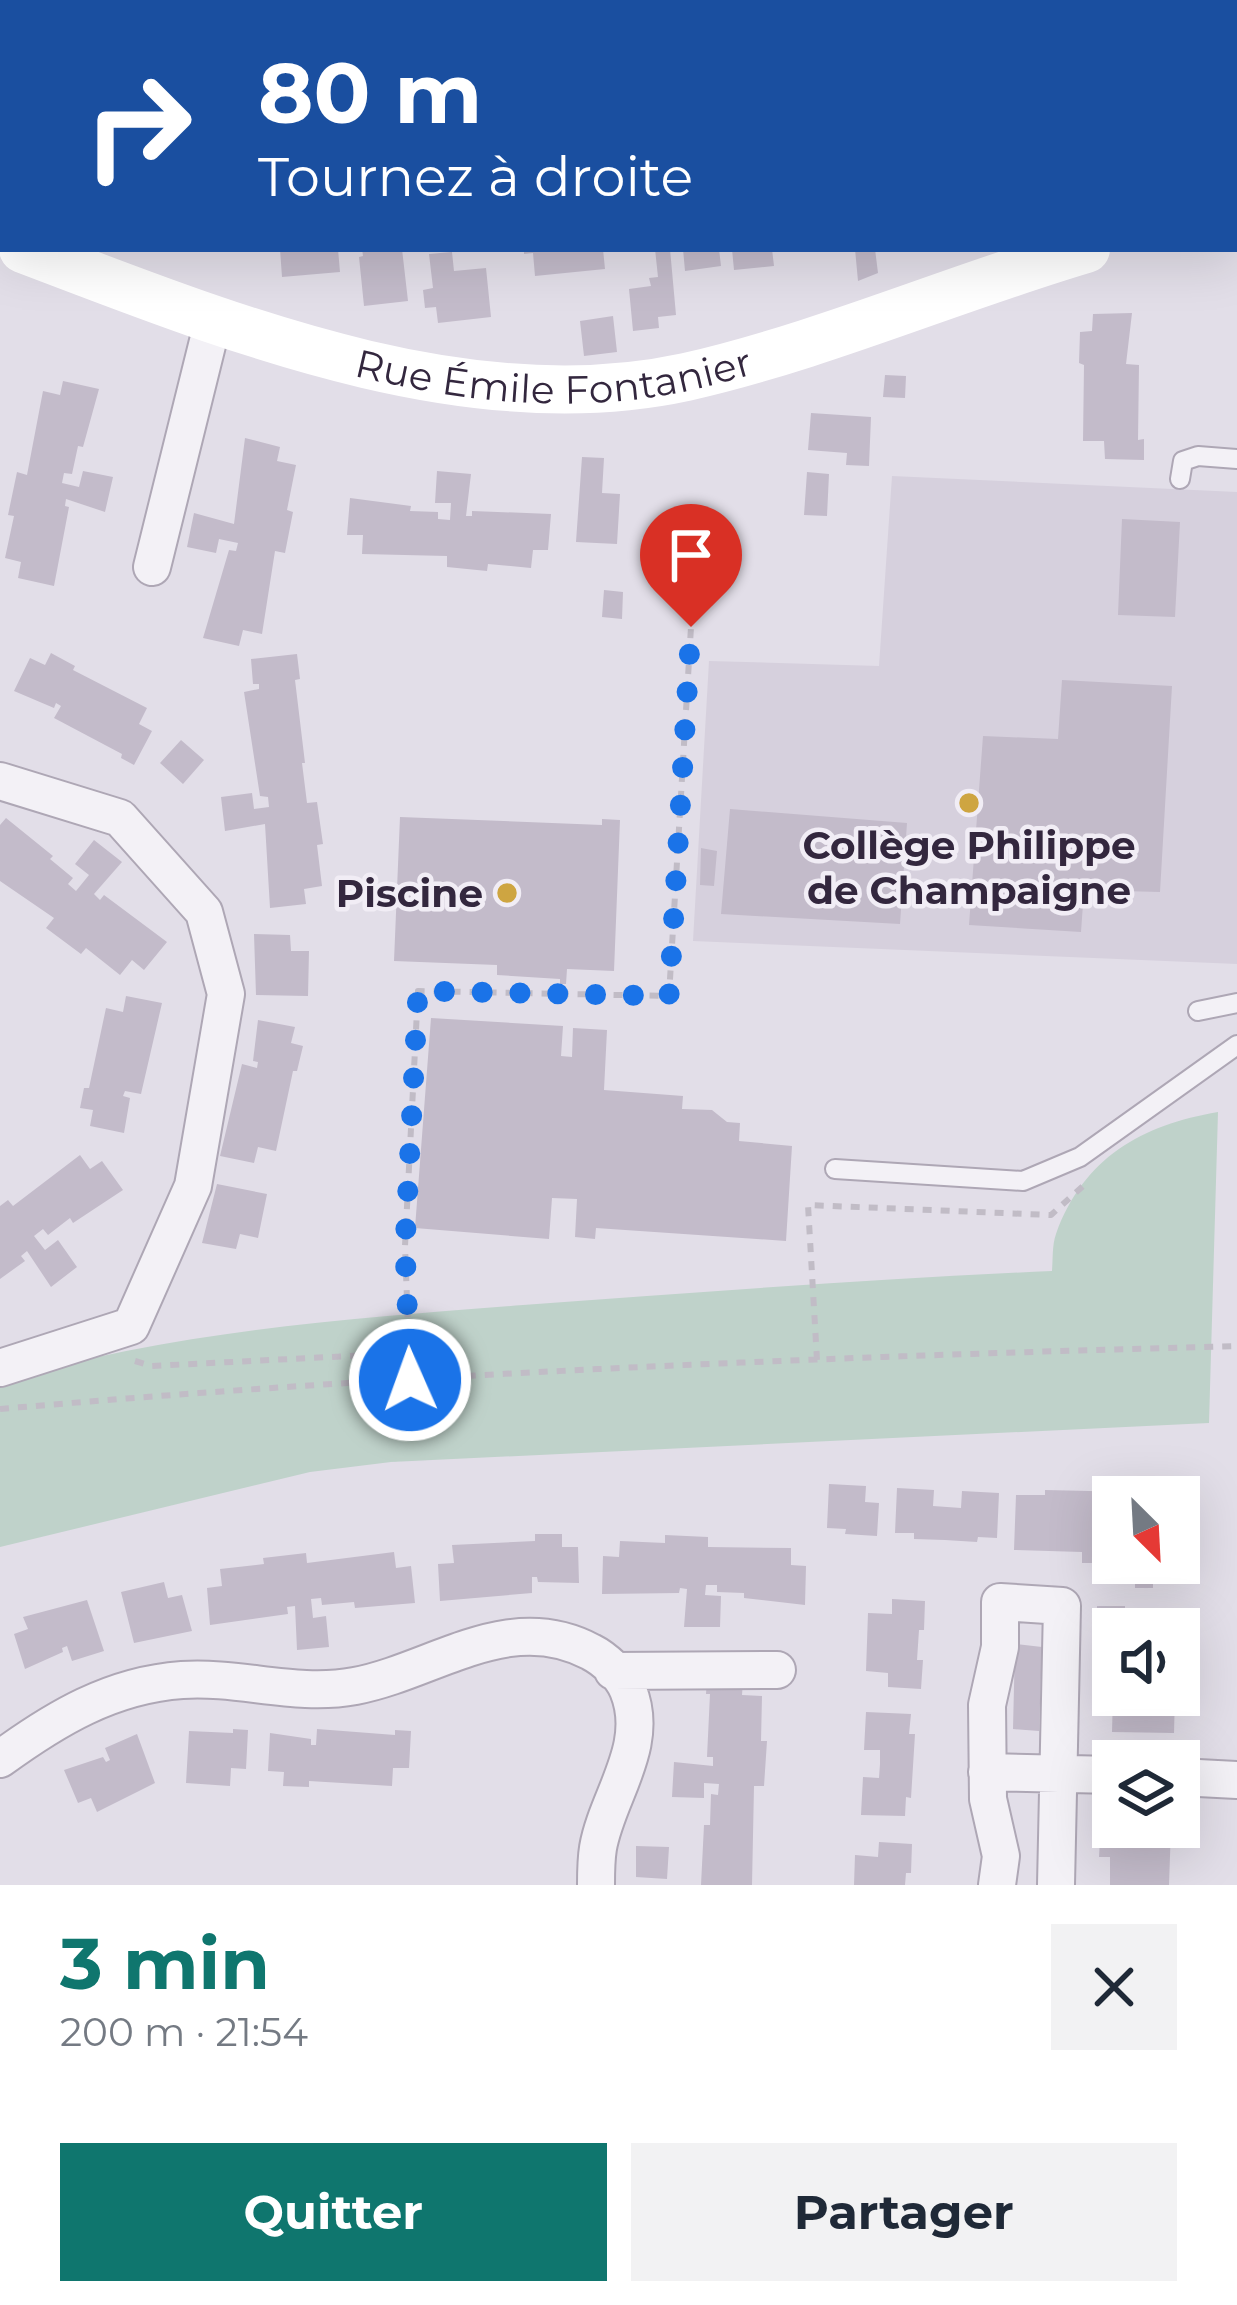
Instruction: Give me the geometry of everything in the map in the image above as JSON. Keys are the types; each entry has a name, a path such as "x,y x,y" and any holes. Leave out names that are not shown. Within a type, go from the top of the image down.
{"street":[{"name":"Rue Émile Fontanier","path":"31,252 213,321 370,367 579,391 685,377 1077,252"},
{"path":"152,567 213,321"},
{"path":"0,781 120,818 204,912 226,994 193,1186 131,1326 0,1368"},
{"path":"997,1885 1000,1856 988,1799 987,1705 1000,1647 1000,1602 1062,1606 1056,1885"},
{"path":"0,1759 56,1719 115,1692 183,1679 301,1690 356,1686 460,1648 525,1637 567,1638 603,1658 614,1670 628,1688 634,1717 632,1753 598,1849 596,1885"},
{"path":"614,1670 777,1670"},
{"path":"988,1772 1092,1774"},
{"path":"1200,1779 1237,1780"}],"lane":[{"path":"1180,479 1184,461 1198,456 1237,458"},
{"path":"1198,1010 1237,1003"},
{"path":"835,1169 1023,1181 1080,1157 1237,1045"}],"path":[{"path":"410,1380 405,1246 418,991 669,996 691,627"},
{"path":"808,1204 817,1360"},
{"path":"78,1343 152,1366 409,1353"},
{"path":"0,1409 202,1391 410,1380 1237,1346"}],"shaded area":[{"name":"Collège Philippe de Champaigne","path":"892,476 1237,492 1237,964 693,941 709,661 879,666"}],"green space":[{"path":"1218,1112 1209,1423 391,1462 310,1472 0,1547 0,1382 129,1350 325,1322 1052,1271 1055,1238 1068,1207 1100,1165 1141,1136"}],"building":[{"path":"280,252 338,252 340,272 282,277"},
{"path":"362,252 402,252 408,301 364,306 359,257"},
{"path":"452,252 454,271 486,268 491,317 438,323 436,307 425,308 423,290 433,288 429,254"},
{"path":"524,252 603,252 605,269 535,276 533,253"},
{"path":"655,252 670,252 676,315 658,317 659,328 633,331 629,289 651,286 649,278 658,277"},
{"path":"683,252 719,252 721,266 685,271"},
{"path":"732,252 772,252 774,266 734,270"},
{"path":"855,252 875,252 878,273 858,281"},
{"path":"1132,313 1126,364 1139,365 1138,440 1144,439 1144,460 1105,459 1104,441 1083,441 1080,332 1092,331 1093,314"},
{"path":"613,316 617,352 584,356 580,321"},
{"path":"885,375 906,376 905,398 883,397"},
{"path":"63,381 99,389 83,447 78,446 72,474 64,473 62,483 79,487 83,471 113,477 105,512 66,499 69,507 54,586 18,578 21,562 5,558 17,472 27,475 43,391 60,395"},
{"path":"811,413 871,417 869,466 846,465 847,453 808,450"},
{"path":"245,438 280,447 277,461 296,465 285,553 275,551 262,634 243,630 239,646 203,638 229,550 236,551 238,543 219,539 216,553 187,547 194,513 234,524"},
{"path":"582,457 604,458 602,493 620,494 617,544 576,542"},
{"path":"437,471 471,474 466,516 472,516 472,511 551,514 548,550 533,550 531,568 488,564 487,571 447,567 447,556 362,554 363,535 347,535 350,498 411,506 410,511 438,512 438,519 450,520 451,503 435,503"},
{"path":"807,472 829,474 827,516 804,515"},
{"path":"1122,519 1180,522 1175,617 1118,615"},
{"path":"604,590 623,592 622,619 602,617"},
{"path":"51,653 75,666 73,670 147,708 139,724 152,731 134,765 54,718 61,706 56,703 54,708 14,691 30,658 45,665"},
{"path":"297,654 302,763 307,803 317,802 322,886 304,889 306,904 270,908 265,824 225,831 221,797 252,793 254,809 269,807 268,797 260,796 244,692 259,689 259,684 253,684 251,659"},
{"path":"1062,680 1172,686 1160,892 1084,890 1081,932 969,925 983,736 1058,739"},
{"path":"181,740 204,760 183,784 160,763"},
{"path":"730,809 907,823 900,924 721,914"},
{"name":"Piscine","path":"400,817 602,825 602,819 620,820 614,971 567,969 566,984 560,984 560,979 497,975 497,965 394,961"},
{"path":"6,818 53,856 50,859 73,878 68,884 76,891 89,875 75,864 94,840 122,862 94,894 100,900 104,895 167,942 144,970 132,960 120,975 86,948 81,954 46,928 54,918 0,881 0,825"},
{"path":"701,848 717,851 714,886 700,885"},
{"path":"254,934 290,935 291,951 309,951 308,996 256,995"},
{"path":"126,996 162,1003 141,1094 125,1091 123,1096 130,1098 124,1133 90,1126 93,1110 80,1108 84,1088 89,1088 106,1008 123,1012"},
{"path":"431,1018 563,1026 561,1056 572,1057 573,1028 607,1030 604,1090 683,1096 682,1109 712,1110 727,1122 740,1123 739,1141 792,1146 786,1241 596,1228 595,1239 575,1237 577,1199 552,1198 549,1239 415,1228"},
{"path":"258,1020 295,1027 291,1043 303,1046 276,1151 258,1147 254,1163 220,1156 242,1064 257,1068 258,1062 253,1061"},
{"path":"80,1155 90,1169 102,1161 123,1190 73,1223 70,1218 48,1235 43,1229 34,1236 45,1250 58,1240 77,1267 51,1287 27,1251 21,1256 25,1261 0,1279 0,1206 8,1200 13,1206"},
{"path":"217,1184 267,1194 258,1238 240,1234 236,1249 202,1243"},
{"path":"829,1484 866,1486 865,1502 879,1503 877,1536 827,1528"},
{"path":"897,1488 934,1490 933,1506 961,1508 962,1491 999,1493 997,1538 978,1537 977,1542 914,1539 914,1533 895,1533"},
{"path":"1045,1490 1092,1491 1092,1563 1082,1563 1082,1552 1014,1550 1016,1495 1045,1495"},
{"path":"535,1534 562,1534 562,1547 578,1547 579,1583 538,1582 532,1577 532,1593 440,1601 438,1564 454,1563 452,1545 535,1541"},
{"path":"665,1535 708,1537 708,1547 791,1548 791,1565 806,1566 805,1605 744,1598 744,1593 717,1592 717,1585 706,1585 705,1595 721,1596 720,1627 684,1627 687,1589 602,1594 603,1556 619,1557 620,1541 665,1543"},
{"path":"394,1552 396,1568 411,1566 415,1603 355,1608 354,1602 322,1605 321,1598 311,1599 313,1618 326,1616 329,1647 297,1650 295,1606 287,1607 288,1614 210,1625 207,1588 222,1586 220,1569 306,1553 307,1563"},
{"path":"164,1582 168,1598 182,1595 192,1631 134,1643 121,1592"},
{"path":"892,1599 925,1601 917,1660 923,1660 921,1689 888,1687 888,1673 866,1671 868,1613 892,1614"},
{"path":"87,1600 104,1651 72,1661 67,1646 25,1669 14,1634 28,1629 23,1617"},
{"path":"1015,1644 1042,1647 1039,1731 1013,1729"},
{"path":"707,1678 743,1680 742,1695 762,1696 761,1741 767,1741 764,1786 754,1786 752,1885 701,1885 704,1825 710,1825 711,1794 718,1795 719,1784 704,1783 704,1798 672,1797 674,1762 713,1766 713,1757 707,1757"},
{"path":"866,1712 911,1714 909,1734 915,1734 911,1798 906,1797 905,1816 861,1815 863,1777 879,1778 880,1764 880,1750 864,1750"},
{"path":"1112,1716 1174,1716 1174,1733 1112,1732"},
{"path":"233,1729 248,1730 246,1769 231,1768 230,1786 186,1783 189,1731 233,1733"},
{"path":"317,1729 395,1735 395,1730 411,1731 409,1768 393,1768 392,1786 309,1781 309,1787 283,1786 284,1772 268,1771 270,1733 311,1739 311,1745 316,1745"},
{"path":"137,1734 155,1783 97,1812 91,1798 78,1803 64,1770 103,1757 106,1762 110,1760 105,1748"},
{"path":"879,1842 912,1844 911,1873 906,1873 905,1885 854,1885 855,1855 878,1857"},
{"path":"636,1846 669,1847 667,1879 636,1877"},
{"path":"1100,1848 1170,1848 1169,1885 1110,1885 1110,1857 1099,1857"}],"place":[{"name":"Collège Philippe de Champaigne","path":"969,803"},
{"name":"Piscine","path":"507,893"}],"route":[{"path":"410,1380 405,1246 418,991 669,996 691,627"}]}
